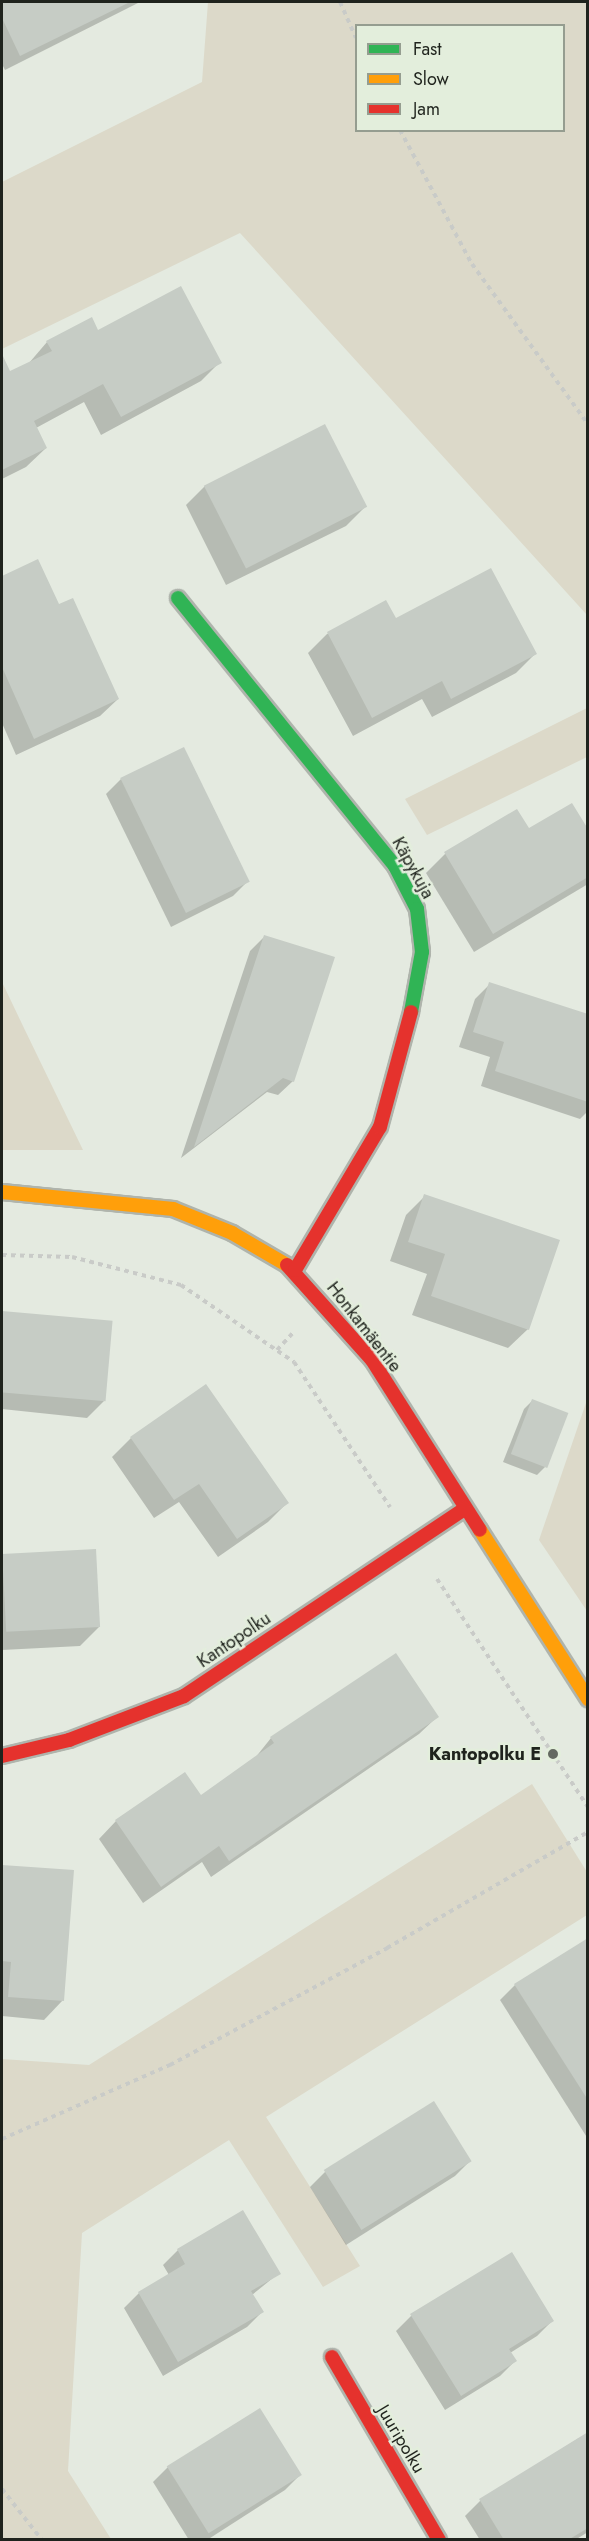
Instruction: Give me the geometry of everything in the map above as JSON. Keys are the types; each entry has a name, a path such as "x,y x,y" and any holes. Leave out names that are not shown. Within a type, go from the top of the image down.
{"street":[{"name":"Käpykuja","path":"178,598 368,828 395,866 417,909 422,952 417,989 380,1127 295,1270"},
{"name":"Honkamäentie","path":"2,1192 173,1209 232,1233 295,1270 372,1360 464,1509 588,1699"},
{"name":"Kantopolku","path":"2,1756 69,1740 184,1696 464,1509"},
{"name":"Juuripolku","path":"332,2357 440,2540"}],"path":[{"path":"340,2 355,34"},
{"path":"401,132 472,264 588,424"},
{"path":"2,1255 72,1257 182,1285 294,1362 588,1807"},
{"path":"2,2139 170,2065 387,1948 588,1832"},
{"path":"2,2489 42,2540"}],"shaded area":[{"path":"208,2 587,2 587,615 240,233 2,349 2,182 202,82"},
{"path":"587,708 587,757 427,835 405,799"},
{"path":"2,982 23,1026 83,1150 2,1150"},
{"path":"587,1400 588,1611 539,1540"},
{"path":"532,1784 587,1872 587,1915 266,2117 360,2266 323,2287 229,2140 82,2233 68,2471 111,2539 2,2539 2,2059 89,2065"}],"building":[{"path":"2,2 130,2 20,56 2,18"},
{"path":"181,286 222,363 121,417 103,384 34,421 47,448 2,470 2,354 10,371 52,351 46,341 92,317 98,330"},
{"path":"325,424 367,507 246,569 204,486"},
{"path":"38,559 59,604 73,598 119,699 34,739 2,667 2,576"},
{"path":"491,568 537,654 451,699 442,681 372,718 327,632 386,600 396,618"},
{"path":"184,747 250,882 186,913 120,778"},
{"path":"572,803 588,829 588,877 493,934 444,852 517,809 529,828"},
{"path":"264,935 335,957 294,1082 283,1078 194,1147"},
{"path":"489,982 588,1014 588,1102 495,1071 504,1042 473,1032"},
{"path":"424,1194 560,1240 529,1330 431,1296 445,1254 408,1242"},
{"path":"2,1311 113,1321 106,1401 2,1392"},
{"path":"206,1384 289,1503 237,1539 199,1484 174,1500 130,1437"},
{"path":"532,1399 568,1413 547,1468 511,1454"},
{"path":"96,1549 100,1627 6,1632 2,1554"},
{"path":"396,1653 439,1717 229,1861 219,1846 161,1887 115,1820 185,1772 201,1795 274,1743 270,1737"},
{"path":"2,1865 74,1870 64,2001 8,1997 11,1962 2,1961"},
{"path":"588,1938 588,2100 514,1984"},
{"path":"434,2101 472,2161 361,2230 324,2170"},
{"path":"243,2210 281,2274 251,2291 264,2312 178,2362 138,2292 185,2264 177,2249"},
{"path":"512,2252 554,2321 509,2349 517,2361 461,2396 410,2314"},
{"path":"260,2408 302,2475 209,2533 167,2466"},
{"path":"588,2432 588,2528 568,2540 504,2540 479,2499"}],"traffic: fast":[{"path":"178,598 395,866 417,909 422,952 411,1012"}],"traffic: slow":[{"path":"2,1192 173,1209 232,1233 287,1265"},
{"path":"480,1530 588,1699"}],"traffic: jam":[{"path":"295,1270 380,1127 411,1012"},
{"path":"287,1265 372,1360 480,1530"},
{"path":"2,1756 69,1740 184,1696 464,1509"},
{"path":"332,2357 439,2540"}],"place":[{"name":"Kantopolku E","path":"553,1754"}]}
